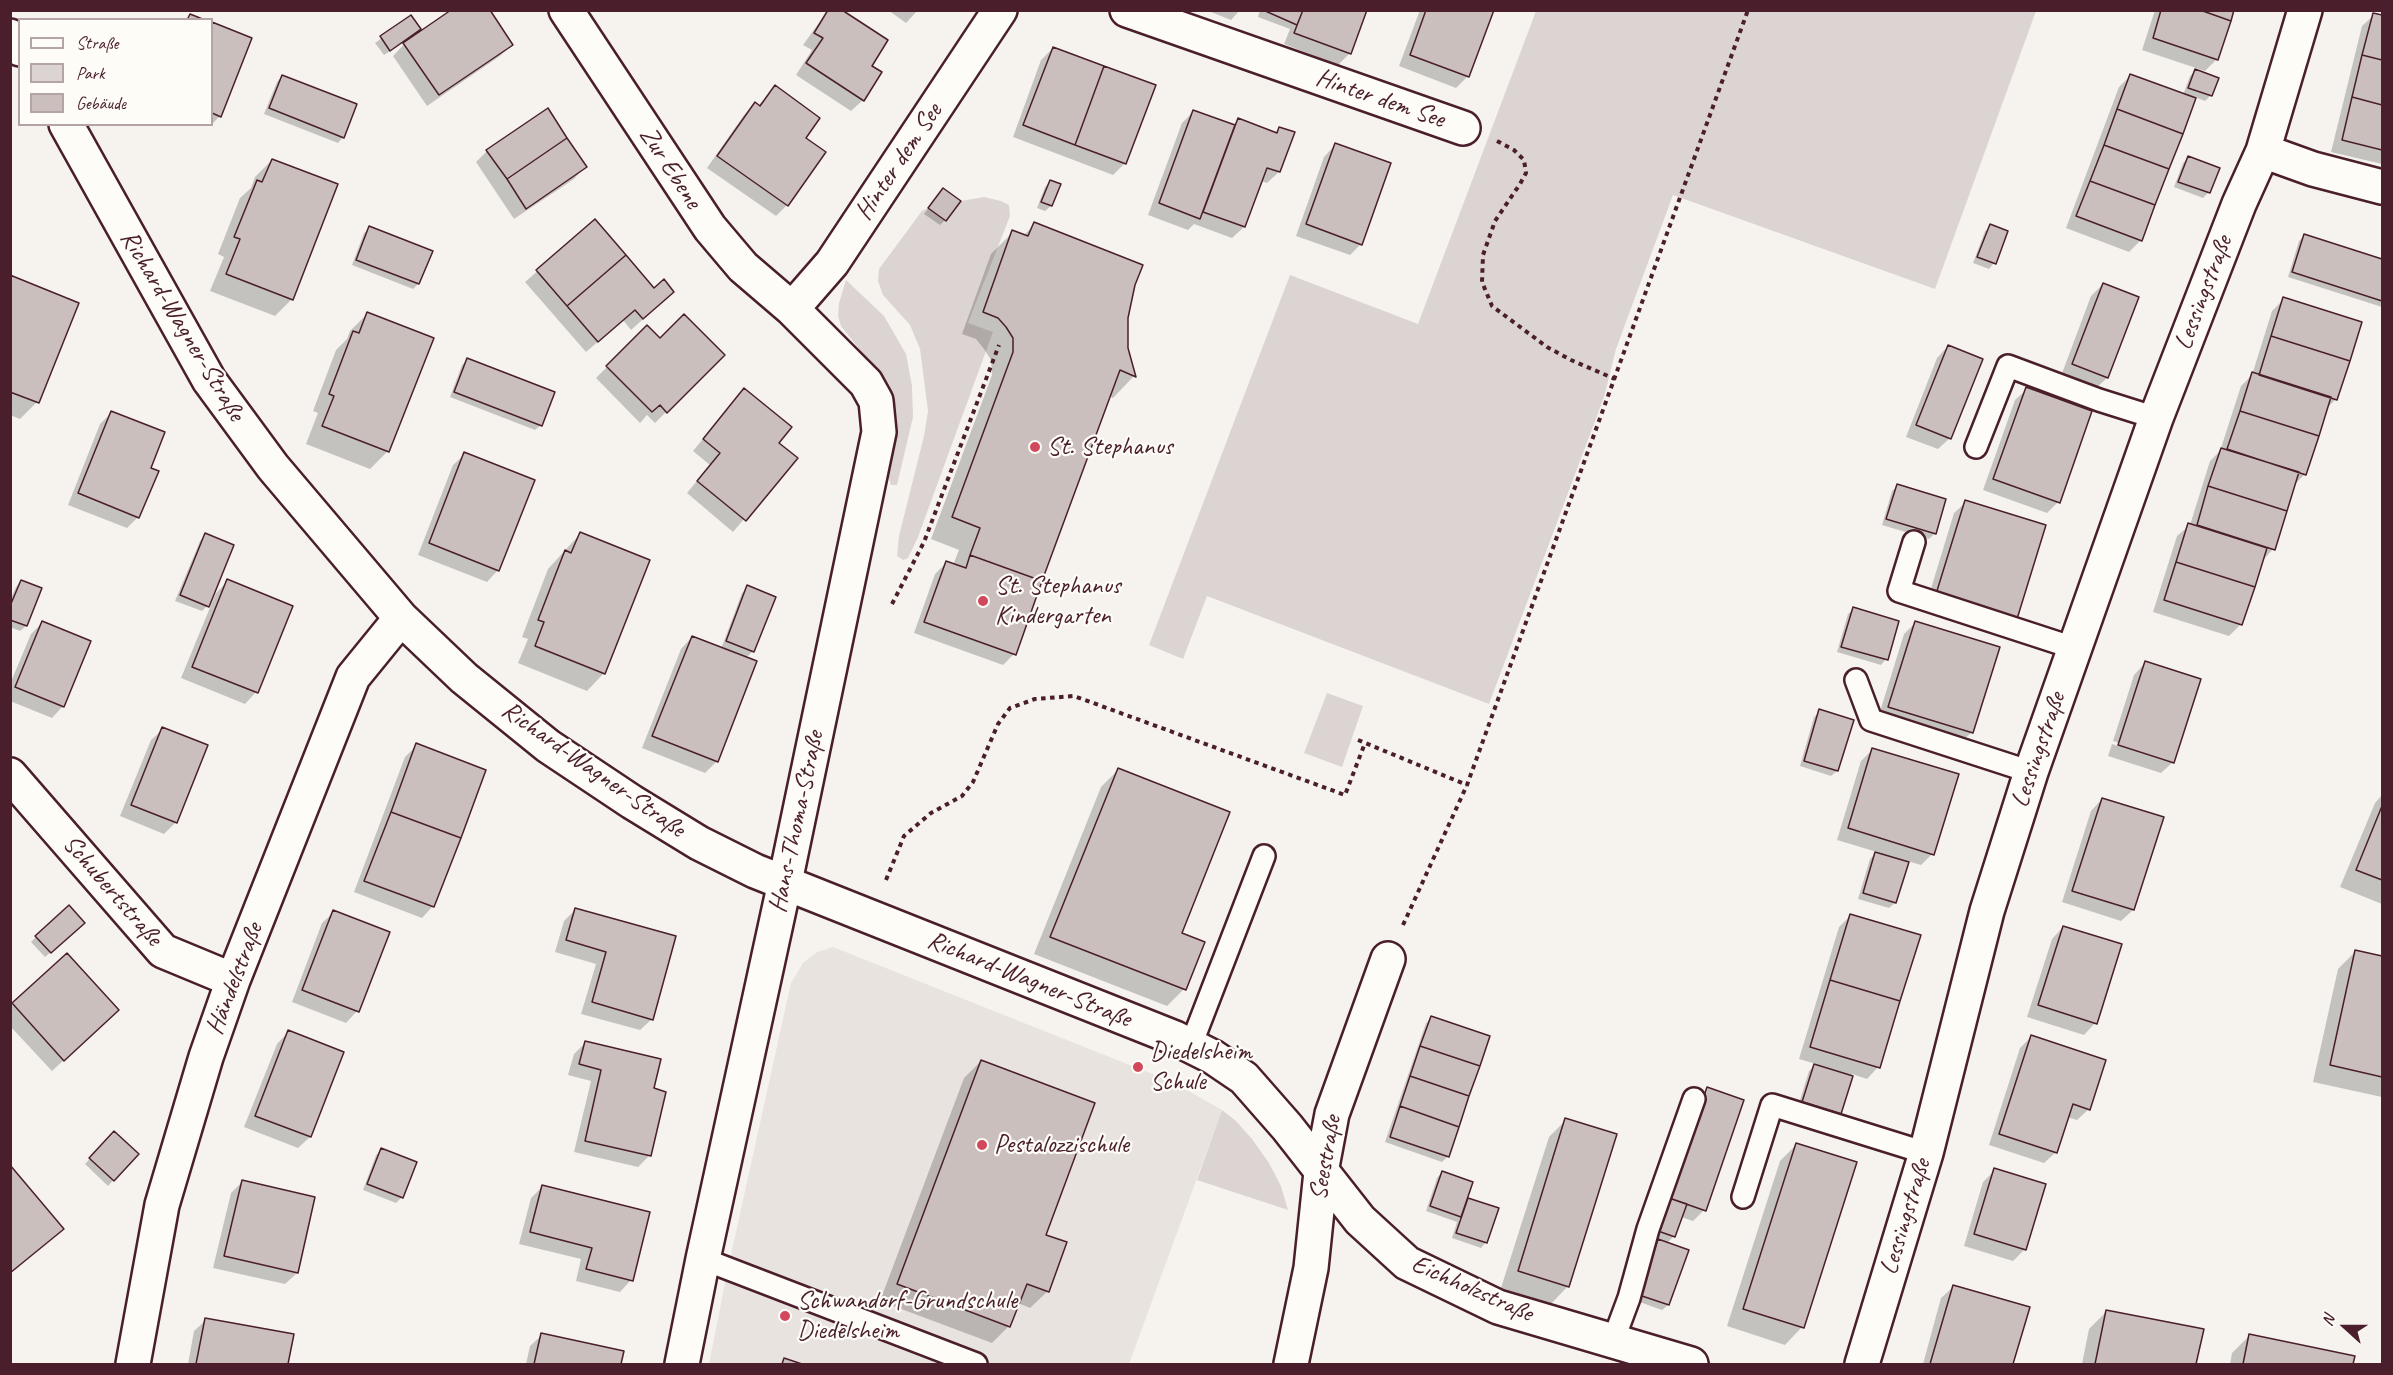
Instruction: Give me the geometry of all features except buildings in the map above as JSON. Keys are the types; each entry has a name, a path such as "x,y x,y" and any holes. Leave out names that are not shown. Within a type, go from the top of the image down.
{"street":[{"name":"Zur Ebene","path":"566,10 710,228 743,267 792,309"},
{"name":"Hinter dem See","path":"792,309 832,263 1000,10"},
{"name":"Hinter dem See","path":"1127,10 1463,128"},
{"name":"Lessingstraße","path":"1862,1365 1926,1153 1987,911 2031,772 2156,418 2239,204 2263,151 2305,10"},
{"name":"Richard-Wagner-Straße","path":"67,126 209,380 273,467 400,618 464,678 548,746 699,843 755,871 1191,1045 1213,1057 1244,1078 1287,1127 1321,1172"},
{"path":"2263,151 2313,169 2382,187"},
{"name":"Hans-Thoma-Straße","path":"682,1365 879,432 876,401 866,382 792,309"},
{"name":"Händelstraße","path":"133,1365 162,1204 206,1058 233,980 353,677 400,618"},
{"name":"Schubertstraße","path":"10,775 163,951 233,980"},
{"name":"Seestraße","path":"1291,1365 1311,1268 1321,1172 1332,1114 1388,959"},
{"name":"Eichholzstraße","path":"1321,1172 1360,1220 1407,1263 1498,1307 1691,1365"}],"lane":[{"path":"1976,447 2008,366 2099,400 2156,418"},
{"path":"1914,542 1899,591 2074,648"},
{"path":"1856,680 1871,720 2031,772"},
{"path":"1191,1045 1264,856"},
{"path":"1613,1341 1629,1298 1648,1229 1694,1099"},
{"path":"1743,1197 1772,1105 1926,1153"},
{"path":"703,1259 976,1365"}],"path":[{"path":"1388,959 1467,785 1748,10"},
{"path":"1463,128 1507,146 1524,160 1526,172 1495,221 1483,255 1482,282 1492,306 1547,347 1615,379"},
{"path":"892,604 924,542 999,345"},
{"path":"872,917 904,836 931,813 962,796 973,782 998,724 1010,708 1035,699 1074,696 1345,795 1365,742"},
{"path":"1358,740 1467,785"}],"shaded area":[{"name":"Pestalozzischule","path":"833,947 1175,1083 1222,1110 1129,1364 709,1364 791,983 803,963 817,952"}],"green space":[{"path":"1536,11 2036,11 1935,289 1673,195 1616,349 1604,397 1489,704 1207,596 1183,659 1149,645 1290,275 1418,324"},
{"path":"984,197 1009,205 1010,216 968,323 993,332 918,537 908,558 903,560 897,556 899,536 928,411 920,349 910,325 883,295 878,281 879,269 922,211 928,208 946,221 961,201"},
{"path":"846,280 884,316 906,354 912,386 913,417 897,485 891,485 888,475 896,418 893,402 883,379 841,326 838,316 839,303"},
{"path":"1327,693 1363,706 1342,767 1304,753"},
{"path":"1222,1110 1236,1121 1252,1139 1269,1163 1281,1186 1288,1210 1197,1180"}],"place":[{"name":"St. Stephanus","path":"1035,447"},
{"name":"St. Stephanus Kindergarten","path":"983,601"},
{"name":"Diedelsheim Schule","path":"1138,1067"},
{"name":"Pestalozzischule","path":"982,1145"},
{"name":"Schwandorf-Grundschule Diedelsheim","path":"785,1316"}]}
